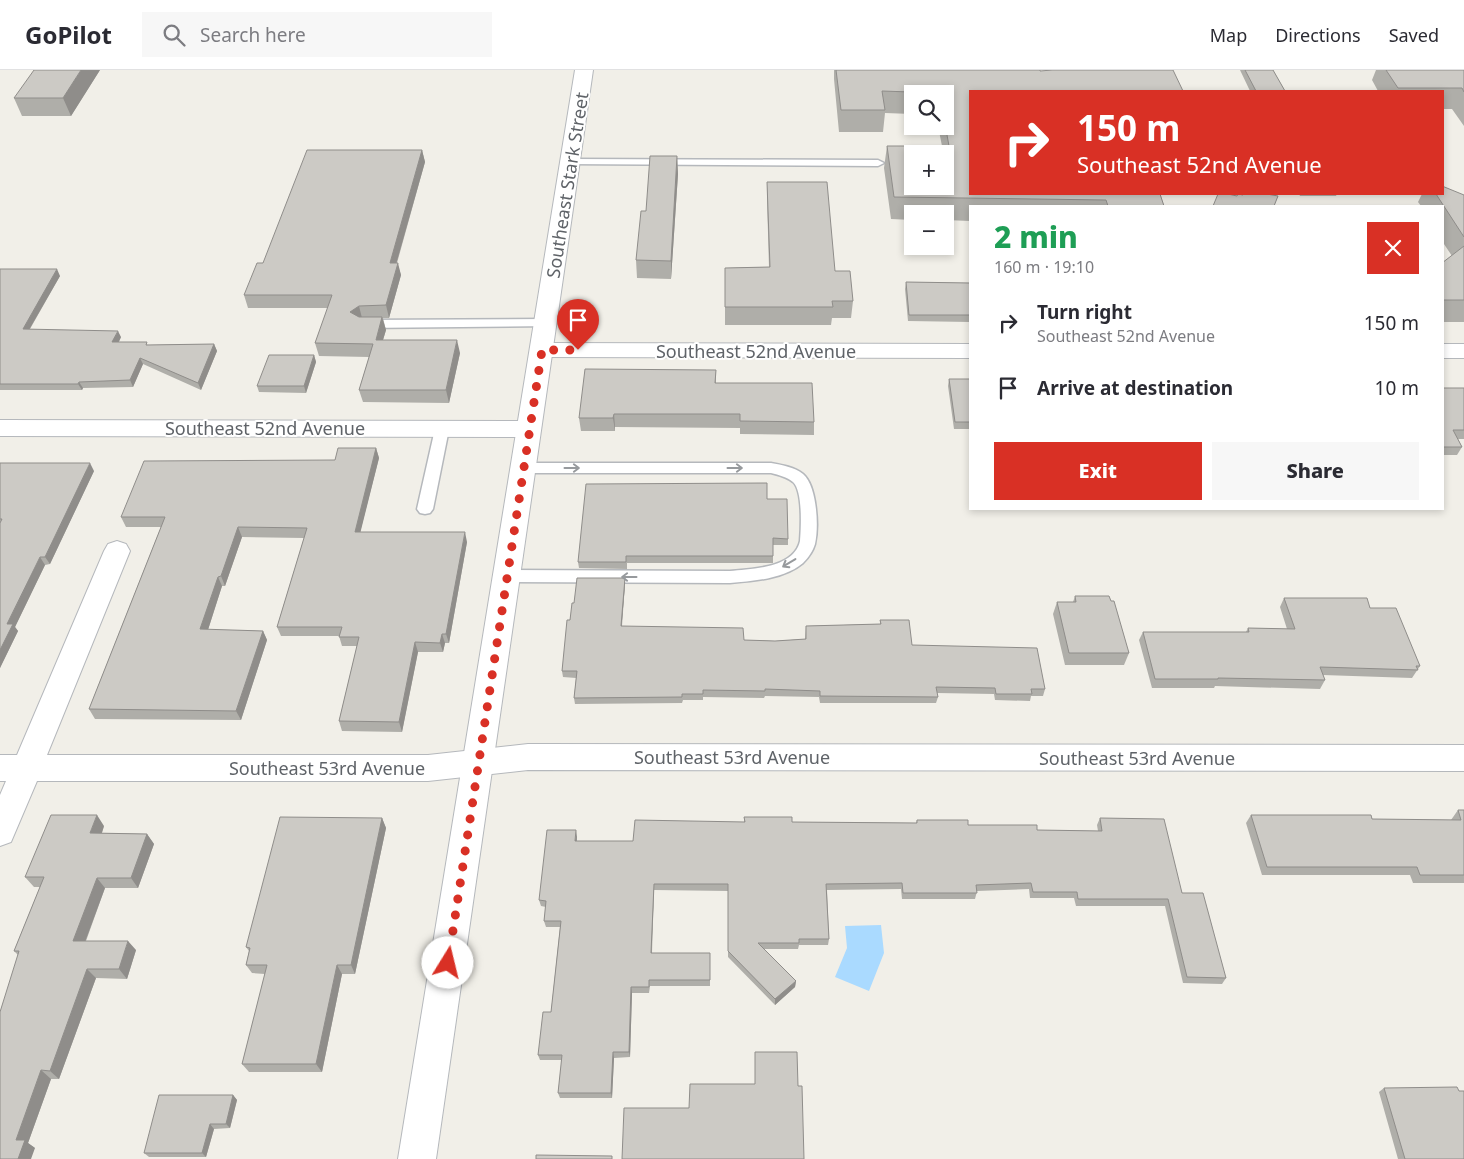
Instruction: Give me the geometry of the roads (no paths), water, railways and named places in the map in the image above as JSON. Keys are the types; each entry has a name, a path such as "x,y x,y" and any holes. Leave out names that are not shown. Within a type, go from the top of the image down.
{"street":[{"name":"Southeast Stark Street","path":"418,1159 584,70"},
{"name":"Southeast 52nd Avenue","path":"542,350 969,351"},
{"path":"1444,351 1464,352"},
{"name":"Southeast 52nd Avenue","path":"0,428 529,429"},
{"path":"0,832 13,768 117,551"},
{"name":"Southeast 53rd Avenue","path":"13,768 428,768 528,757 1464,758"}],"lane":[{"path":"570,162 878,162"},
{"path":"362,324 546,323"},
{"path":"425,510 442,429"},
{"path":"507,576 730,577 755,575 780,568 795,559 804,551 808,541 808,494 801,480 792,472 770,468 524,468"}],"water":[{"path":"881,925 884,953 869,991 835,977 847,948 845,926"}]}
